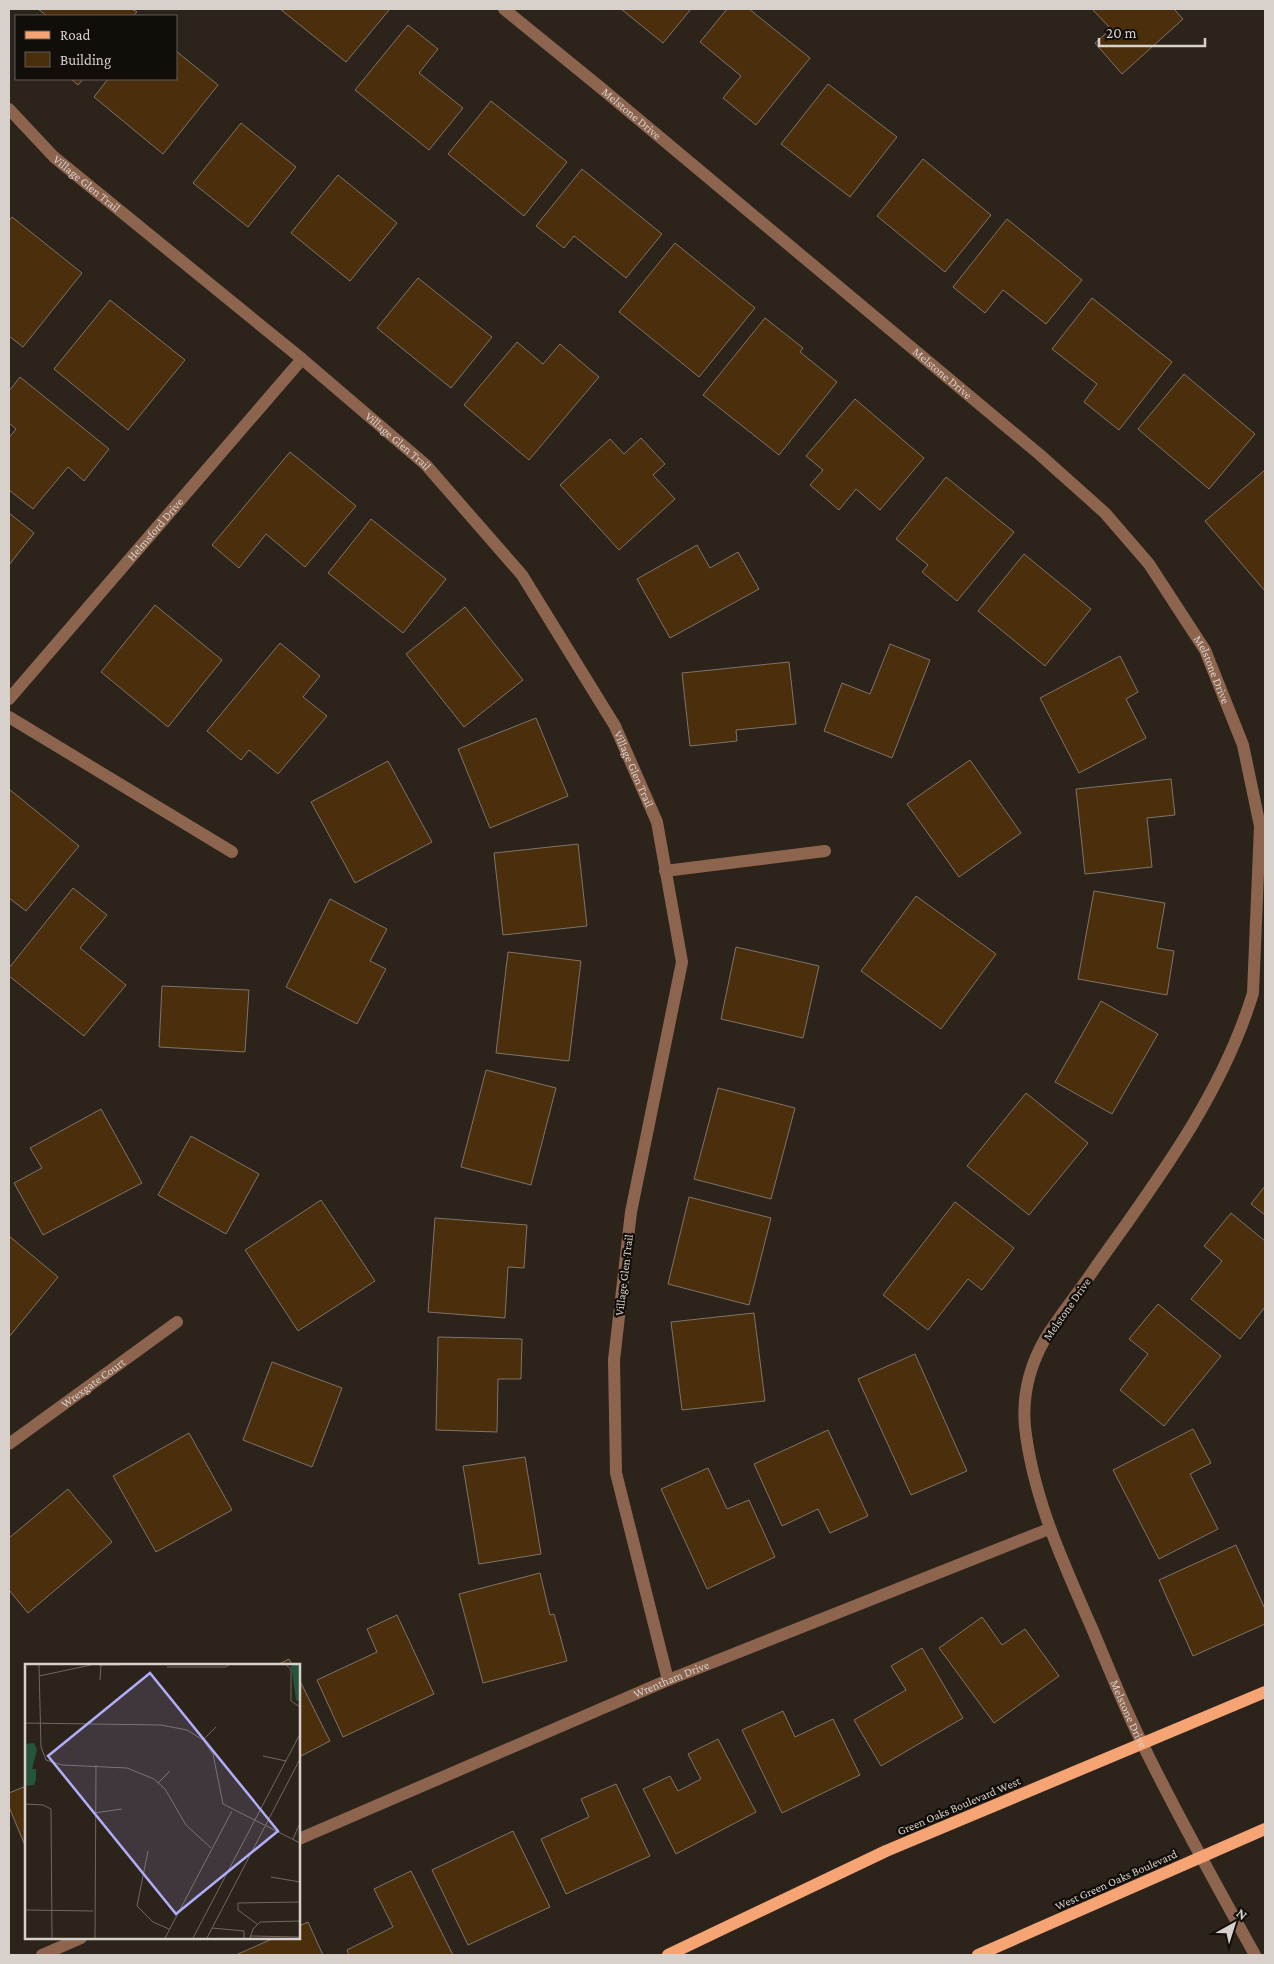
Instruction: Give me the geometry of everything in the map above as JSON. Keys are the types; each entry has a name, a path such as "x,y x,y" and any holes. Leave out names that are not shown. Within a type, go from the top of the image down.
{"main road":[{"name":"Green Oaks Boulevard West","path":"668,1955 886,1852 1265,1692"},
{"name":"West Green Oaks Boulevard","path":"978,1955 1265,1829"}],"street":[{"name":"Melstone Drive","path":"504,9 1032,447 1105,513 1149,564 1204,650 1243,745 1263,826 1253,993 1246,1017 1199,1116 1143,1201 1045,1340 1026,1381 1025,1424 1030,1460 1049,1529 1142,1743 1201,1858 1255,1955"},
{"name":"Village Glen Trail","path":"9,109 54,157 302,359 426,466 522,575 615,726 657,822 682,962 631,1212 614,1360 616,1473 668,1680"},
{"name":"Helmsford Drive","path":"9,700 302,359"},
{"path":"9,717 232,852"},
{"path":"665,871 825,850"},
{"name":"Wrexgate Court","path":"9,1444 177,1322"},
{"name":"Wrentham Drive","path":"300,1839 668,1680 1049,1529"},
{"path":"42,1955 79,1939"}],"building":[{"path":"38,9 132,9 137,12 134,15 46,15"},
{"path":"280,9 388,9 389,10 346,62"},
{"path":"621,9 691,9 663,43"},
{"path":"727,9 749,9 810,58 756,125 723,98 741,76 700,42"},
{"path":"1092,9 1174,9 1183,19 1122,74 1095,43 1111,29"},
{"path":"408,25 438,49 419,73 463,108 429,150 355,90"},
{"path":"178,53 218,85 163,154 94,97 107,80 178,80"},
{"path":"72,80 82,80 78,85"},
{"path":"828,84 897,137 850,197 781,144"},
{"path":"491,101 567,162 524,216 448,154"},
{"path":"241,123 296,167 248,227 193,183"},
{"path":"923,159 991,215 945,272 877,216"},
{"path":"582,169 662,234 626,278 574,236 564,248 536,226"},
{"path":"338,175 397,223 350,281 291,233"},
{"path":"12,217 82,273 23,347 9,336 9,221"},
{"path":"1007,219 1082,280 1046,324 1003,290 985,313 953,287"},
{"path":"675,243 755,308 699,377 619,312"},
{"path":"418,278 492,337 451,388 377,328"},
{"path":"1092,298 1172,362 1119,430 1084,402 1097,384 1052,349"},
{"path":"110,300 185,360 128,430 54,369"},
{"path":"765,318 803,348 800,352 837,382 779,455 703,395"},
{"path":"517,342 543,364 560,344 599,377 529,460 464,405"},
{"path":"1184,374 1255,434 1209,489 1138,429"},
{"path":"20,377 109,449 84,481 68,467 33,509 9,490 9,438 16,429 9,423 9,391"},
{"path":"855,399 924,458 880,510 856,489 839,510 810,485 823,470 806,456"},
{"path":"641,438 665,464 653,475 675,499 619,550 560,485 610,439 624,454"},
{"path":"290,452 356,506 305,567 266,534 239,568 212,545"},
{"path":"1265,470 1265,591 1205,521"},
{"path":"946,477 1014,532 957,601 922,572 928,565 896,539"},
{"path":"9,513 34,533 9,565"},
{"path":"371,519 446,579 403,633 328,573"},
{"path":"697,545 710,568 738,552 759,589 670,638 637,579"},
{"path":"1024,554 1091,609 1045,666 978,611"},
{"path":"155,605 222,660 168,727 101,672"},
{"path":"465,607 523,680 464,727 406,654"},
{"path":"280,643 320,676 303,697 327,716 278,774 249,750 241,760 207,731"},
{"path":"890,644 930,660 892,758 824,731 842,683 870,694"},
{"path":"1120,656 1138,692 1126,699 1146,738 1079,773 1040,698"},
{"path":"789,662 796,724 736,730 737,741 690,746 682,673"},
{"path":"536,718 568,796 490,828 458,749"},
{"path":"970,760 1021,833 959,877 907,804"},
{"path":"388,761 432,842 355,883 311,802"},
{"path":"1171,779 1175,815 1147,818 1152,867 1085,874 1076,789"},
{"path":"9,789 79,846 26,911 9,898"},
{"path":"578,844 587,926 503,935 494,853"},
{"path":"73,888 107,915 80,948 126,985 84,1036 9,976 9,968"},
{"path":"1094,891 1165,903 1157,948 1174,951 1167,995 1078,979"},
{"path":"916,896 996,954 941,1029 861,971"},
{"path":"330,899 387,929 370,961 386,969 357,1024 286,987"},
{"path":"736,947 819,966 803,1038 721,1019"},
{"path":"508,952 581,961 569,1061 496,1053"},
{"path":"162,986 249,990 245,1052 159,1047"},
{"path":"1101,1001 1158,1034 1112,1114 1055,1082"},
{"path":"486,1070 556,1088 531,1185 461,1167"},
{"path":"718,1088 795,1108 771,1199 694,1179"},
{"path":"1026,1093 1088,1143 1029,1215 967,1166"},
{"path":"101,1109 142,1183 43,1235 14,1183 42,1168 30,1148"},
{"path":"191,1136 259,1174 226,1234 158,1195"},
{"path":"1265,1186 1265,1215 1251,1204"},
{"path":"689,1197 771,1218 749,1305 668,1284"},
{"path":"321,1200 375,1281 298,1331 245,1250"},
{"path":"955,1202 1014,1248 982,1290 968,1279 928,1330 883,1295"},
{"path":"1231,1213 1265,1241 1265,1307 1240,1339 1191,1299 1222,1261 1204,1246"},
{"path":"435,1218 527,1225 524,1268 508,1267 505,1318 428,1312"},
{"path":"9,1236 58,1277 9,1337"},
{"path":"1158,1304 1221,1356 1164,1426 1120,1390 1148,1354 1129,1339"},
{"path":"754,1313 765,1401 682,1410 671,1322"},
{"path":"438,1337 522,1339 521,1379 498,1379 497,1432 436,1430"},
{"path":"915,1354 967,1471 911,1495 858,1379"},
{"path":"272,1362 342,1388 312,1467 243,1440"},
{"path":"1193,1429 1211,1463 1190,1474 1218,1529 1159,1559 1113,1470"},
{"path":"828,1430 868,1516 830,1533 818,1509 782,1526 754,1464"},
{"path":"189,1433 232,1510 156,1552 113,1476"},
{"path":"525,1457 541,1554 479,1564 463,1466"},
{"path":"708,1468 727,1509 749,1500 775,1557 707,1589 661,1489"},
{"path":"68,1489 112,1542 28,1613 9,1590 9,1538"},
{"path":"1236,1545 1265,1609 1265,1624 1193,1656 1159,1580"},
{"path":"540,1573 550,1615 554,1614 567,1661 483,1683 459,1594"},
{"path":"397,1615 434,1694 343,1737 317,1680 377,1652 367,1629"},
{"path":"982,1617 1002,1645 1025,1629 1059,1676 994,1723 939,1648"},
{"path":"922,1648 963,1718 881,1766 854,1720 906,1690 891,1666"},
{"path":"289,1659 292,1664 279,1664"},
{"path":"300,1681 330,1741 300,1756"},
{"path":"783,1711 795,1737 833,1719 860,1775 782,1813 742,1730"},
{"path":"718,1739 756,1812 676,1854 643,1789 670,1776 678,1791 701,1779 688,1754"},
{"path":"616,1784 650,1856 566,1894 541,1839 589,1817 581,1799"},
{"path":"25,1786 25,1846 9,1807 9,1793"},
{"path":"513,1831 550,1907 468,1945 432,1870"},
{"path":"411,1871 453,1955 349,1955 347,1950 393,1927 374,1889"},
{"path":"308,1922 323,1955 236,1955 272,1939 300,1939 300,1926"}]}
